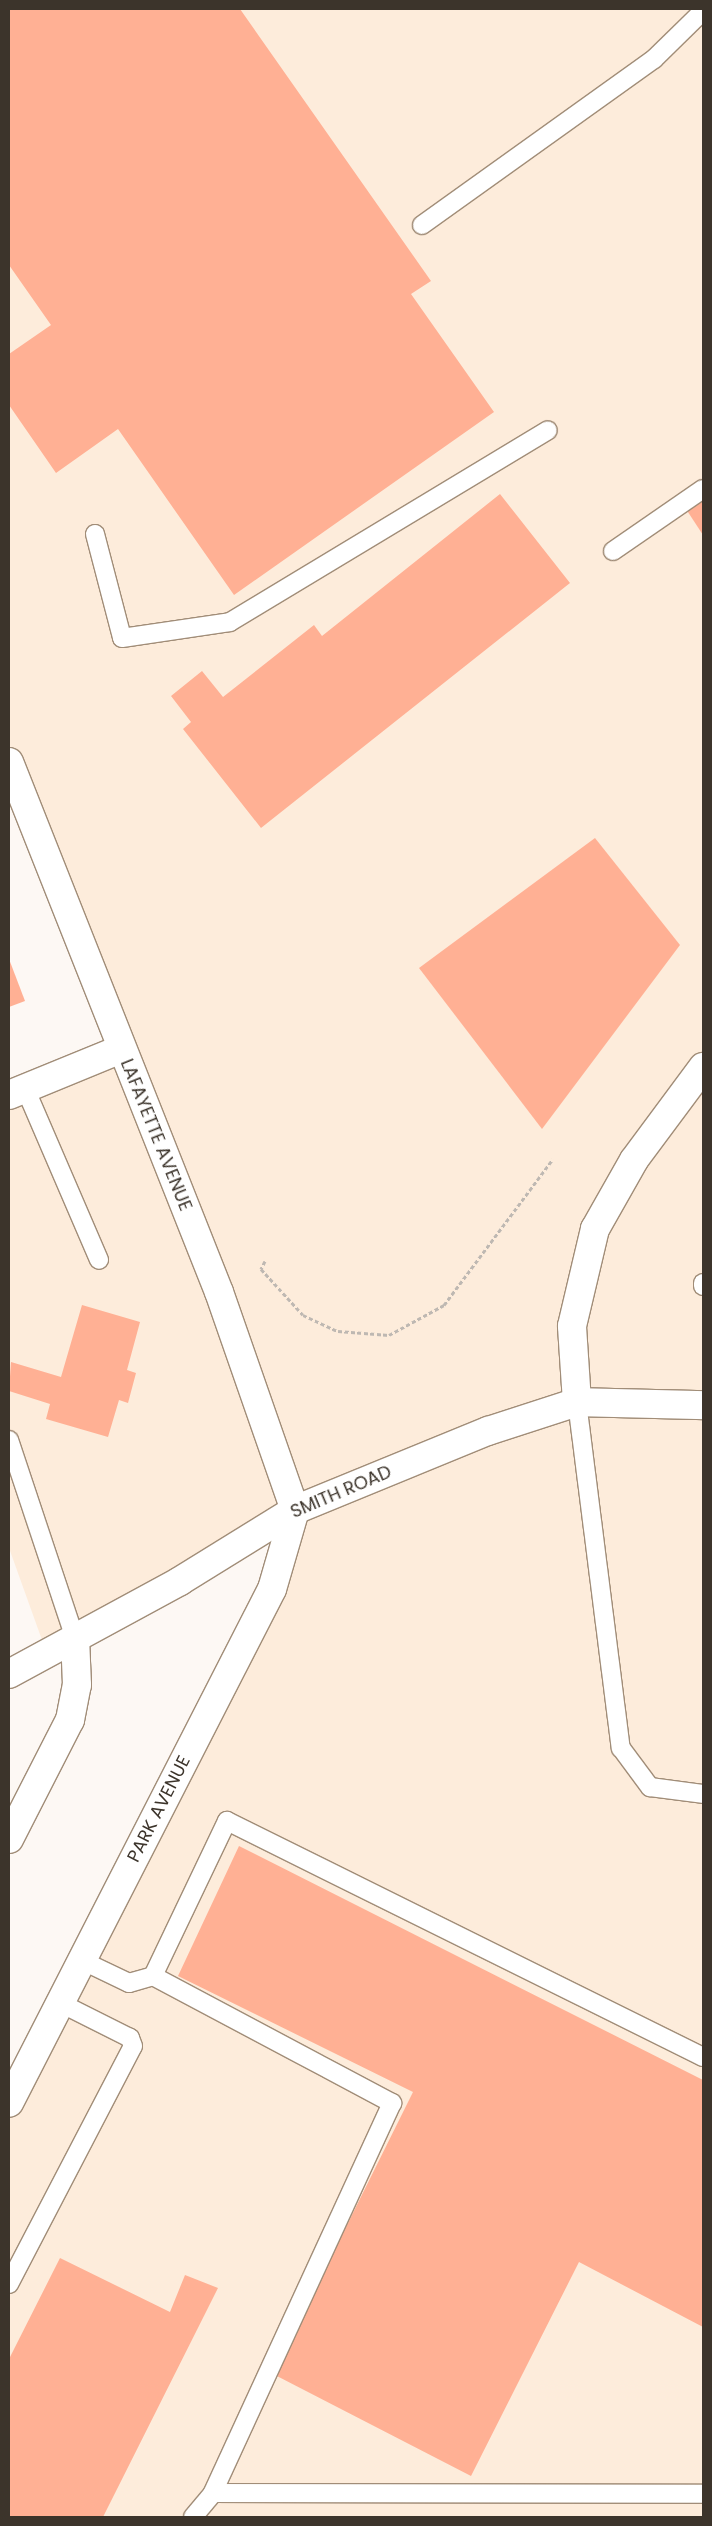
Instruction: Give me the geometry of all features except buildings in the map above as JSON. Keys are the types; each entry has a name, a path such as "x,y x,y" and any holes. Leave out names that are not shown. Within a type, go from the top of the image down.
{"street":[{"name":"LAFAYETTE AVENUE","path":"9,762 121,1049 219,1292 295,1510"},
{"path":"17,1091 121,1049"},
{"path":"577,1402 572,1326 595,1229 634,1160 703,1066"},
{"name":"SMITH ROAD","path":"9,1674 180,1581 295,1510 488,1431 577,1402 703,1404"},
{"name":"PARK AVENUE","path":"9,2103 272,1589 295,1510"},
{"path":"9,1839 70,1720 77,1685 75,1638"}],"lane":[{"path":"422,225 654,59 703,11"},
{"path":"95,534 122,638 230,622 548,430"},
{"path":"613,551 703,489"},
{"path":"17,1091 99,1260"},
{"path":"577,1402 621,1748 650,1787 703,1794"},
{"path":"9,1440 75,1638"},
{"path":"153,1976 228,1821 703,2057"},
{"path":"81,1960 130,1983 153,1976 392,2103 212,2493 193,2517"},
{"path":"9,2284 133,2046 130,2038 60,2003"},
{"path":"212,2493 703,2494"}],"path":[{"path":"265,1262 261,1269 303,1315 338,1330 389,1335 444,1304 553,1158"}],"shaded area":[{"path":"9,9 703,9 703,2517 9,2517 9,2103 295,1510 47,1654 9,1548 9,1095 121,1048 9,762"}]}
